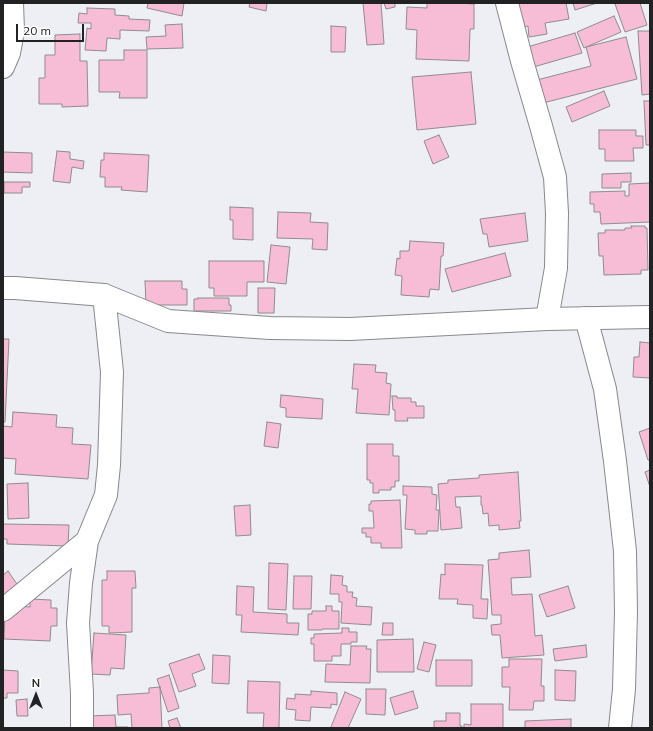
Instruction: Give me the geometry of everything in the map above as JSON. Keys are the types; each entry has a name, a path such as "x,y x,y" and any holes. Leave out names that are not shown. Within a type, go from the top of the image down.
{"street":[{"path":"3,67 9,53 13,31 12,3"},
{"path":"507,3 555,177 557,213 556,268 547,319"},
{"path":"3,288 104,295 168,321 270,328 350,330 547,319 650,316"},
{"path":"82,728 82,693 78,623 81,583 87,541 106,495 109,465 112,372 104,295"},
{"path":"586,318 605,389 625,551 626,612 624,689 620,728"},
{"path":"3,610 87,541"}],"building":[{"path":"148,3 184,3 182,16 147,8"},
{"path":"250,3 267,3 266,11 249,7"},
{"path":"363,3 381,3 384,44 367,45"},
{"path":"384,3 395,3 395,7 386,9"},
{"path":"427,3 474,4 474,29 470,29 469,61 416,59 417,30 406,29 407,7 427,8"},
{"path":"514,3 566,3 569,19 545,23 547,34 529,37 528,26 518,28"},
{"path":"573,3 597,3 575,10"},
{"path":"640,3 647,25 625,32 615,4"},
{"path":"87,8 115,9 115,15 129,16 129,19 150,20 149,31 120,30 120,39 107,38 106,51 85,50 87,28 91,29 91,23 78,23 79,13 87,14"},
{"path":"614,16 621,32 584,48 577,32"},
{"path":"182,24 183,48 147,49 146,37 166,36 165,25"},
{"path":"331,26 346,27 345,52 331,52"},
{"path":"638,31 650,31 650,94 642,95"},
{"path":"575,33 582,53 530,68 524,48"},
{"path":"80,34 80,61 87,61 88,106 62,107 62,104 39,104 39,78 45,78 45,55 55,55 55,35"},
{"path":"626,37 637,79 539,104 533,81 591,66 586,47"},
{"path":"124,50 147,50 147,98 119,98 120,92 99,92 99,60 124,60"},
{"path":"471,72 476,124 417,130 412,77"},
{"path":"604,91 610,106 572,122 566,107"},
{"path":"644,101 650,101 650,145 646,145"},
{"path":"599,130 636,130 636,136 643,136 643,148 633,148 634,161 605,161 605,149 599,149"},
{"path":"439,135 449,157 433,164 424,141"},
{"path":"57,151 70,152 70,159 84,161 83,169 72,167 70,183 53,181"},
{"path":"3,152 32,153 32,173 3,172"},
{"path":"104,153 149,155 147,192 121,190 122,187 105,187 105,177 100,177 101,160 104,160"},
{"path":"631,173 631,182 621,182 621,188 602,188 602,174"},
{"path":"4,182 30,182 30,187 22,187 22,193 4,193"},
{"path":"650,183 650,222 601,224 600,212 594,212 594,204 590,204 590,192 625,191 625,196 629,196 629,184"},
{"path":"230,207 253,208 253,240 233,239 233,220 230,220"},
{"path":"278,212 311,213 310,222 328,223 327,250 312,249 313,239 277,238"},
{"path":"525,213 528,241 489,247 487,234 483,234 480,219"},
{"path":"631,226 645,226 645,228 647,228 648,270 641,270 641,274 604,275 603,256 599,256 598,233 605,233 605,230 625,230 625,228 632,228"},
{"path":"410,241 444,243 443,256 441,256 439,290 430,289 429,297 401,295 402,276 395,275 397,258 400,259 400,251 409,251"},
{"path":"271,245 290,247 286,284 267,282"},
{"path":"505,253 511,276 452,292 445,269"},
{"path":"209,261 264,261 264,282 247,282 247,296 214,296 214,288 209,288"},
{"path":"145,281 182,281 182,289 187,289 187,305 146,305"},
{"path":"258,288 275,288 274,313 258,313"},
{"path":"229,298 231,311 194,311 194,299"},
{"path":"3,339 9,339 5,422 3,422"},
{"path":"640,342 650,343 650,378 633,377 634,357 639,357"},
{"path":"354,364 376,365 375,372 387,373 386,383 391,384 389,415 356,413 358,389 352,389"},
{"path":"281,395 323,399 322,419 286,417 286,408 280,407"},
{"path":"392,396 397,396 397,398 411,398 411,402 416,402 416,406 424,406 424,418 407,418 408,421 395,421 395,410 393,410"},
{"path":"13,412 57,415 56,427 73,428 72,444 91,445 88,479 15,474 16,459 3,458 3,426 12,427"},
{"path":"267,422 281,424 278,448 264,446"},
{"path":"650,428 650,460 648,460 639,432"},
{"path":"367,444 393,444 393,456 399,456 399,481 395,481 395,487 391,487 391,490 379,490 379,493 373,493 373,483 370,483 370,480 367,480"},
{"path":"650,470 650,487 645,472"},
{"path":"518,472 521,521 519,521 520,528 499,530 499,525 489,526 488,513 483,514 481,496 455,497 456,507 460,507 462,528 441,530 438,484 448,483 448,480 479,478 479,475"},
{"path":"28,483 29,518 8,519 7,484"},
{"path":"403,486 432,487 432,494 437,495 436,510 439,510 438,531 427,531 427,534 415,534 415,530 405,529 407,495 403,495"},
{"path":"400,500 402,548 381,548 381,543 371,543 371,537 366,537 366,533 362,533 362,528 374,528 373,511 369,511 369,504 371,504 371,501"},
{"path":"250,505 251,535 236,536 234,506"},
{"path":"3,524 69,525 68,546 7,544 7,539 3,539"},
{"path":"529,550 531,577 511,578 512,595 532,594 535,636 542,635 544,655 502,658 500,635 492,635 491,625 501,624 501,615 492,615 488,560 499,559 499,553"},
{"path":"269,563 288,564 286,610 268,609"},
{"path":"445,564 483,565 481,599 488,599 487,619 473,618 473,605 457,604 458,599 439,599 441,574 445,575"},
{"path":"8,571 19,587 3,599 3,575"},
{"path":"107,571 135,571 136,588 132,588 132,632 109,633 109,626 102,626 102,580 107,580"},
{"path":"331,575 343,576 342,585 347,586 347,592 353,592 352,597 357,598 356,606 372,607 371,625 341,623 342,602 339,602 339,594 330,594"},
{"path":"294,576 312,576 311,609 293,609"},
{"path":"237,586 254,587 253,612 287,614 287,623 299,623 298,635 241,632 242,615 236,615"},
{"path":"568,586 575,608 547,617 539,595"},
{"path":"30,599 51,600 51,608 57,608 57,626 51,626 50,641 4,639 5,613 17,614 17,606 30,607"},
{"path":"326,606 332,606 332,611 339,611 339,629 308,630 308,614 312,614 312,611 326,611"},
{"path":"383,623 393,623 393,635 382,635"},
{"path":"342,628 349,628 349,632 357,632 357,642 351,642 351,644 341,644 341,656 332,656 332,661 314,661 314,644 311,644 311,638 314,638 314,634 342,633"},
{"path":"94,633 126,635 124,669 111,668 110,675 91,674"},
{"path":"413,639 414,672 377,672 377,640"},
{"path":"424,642 436,645 429,672 417,669"},
{"path":"586,645 587,657 555,661 553,649"},
{"path":"351,646 367,646 366,649 371,649 370,683 325,682 326,664 350,665"},
{"path":"199,654 205,669 192,674 196,686 179,692 169,664"},
{"path":"213,655 230,656 229,684 212,683"},
{"path":"509,659 542,659 541,686 544,686 544,701 534,701 533,710 509,710 510,687 502,687 502,667 509,667"},
{"path":"436,660 472,660 472,686 436,686"},
{"path":"3,670 18,671 18,693 7,693 7,698 3,698"},
{"path":"555,670 576,671 575,701 555,700"},
{"path":"169,675 179,708 168,712 157,679"},
{"path":"248,681 280,682 279,728 263,728 264,713 247,713"},
{"path":"160,687 162,728 132,728 131,714 118,715 117,695 149,693 149,688"},
{"path":"366,689 386,689 385,715 366,714"},
{"path":"311,691 337,693 337,705 331,704 331,708 311,707 310,721 295,720 296,710 286,709 287,698 295,699 295,694 311,695"},
{"path":"413,691 418,708 395,715 390,698"},
{"path":"345,692 361,699 348,728 331,727"},
{"path":"27,699 28,716 17,716 16,700"},
{"path":"471,704 503,704 503,728 464,728 464,724 471,725"},
{"path":"446,713 460,713 460,726 462,726 462,728 434,728 434,721 446,721"},
{"path":"115,715 116,727 128,728 85,728 89,716"},
{"path":"177,718 181,728 170,728 168,721"},
{"path":"571,719 571,728 522,728 525,727 525,721"}]}
